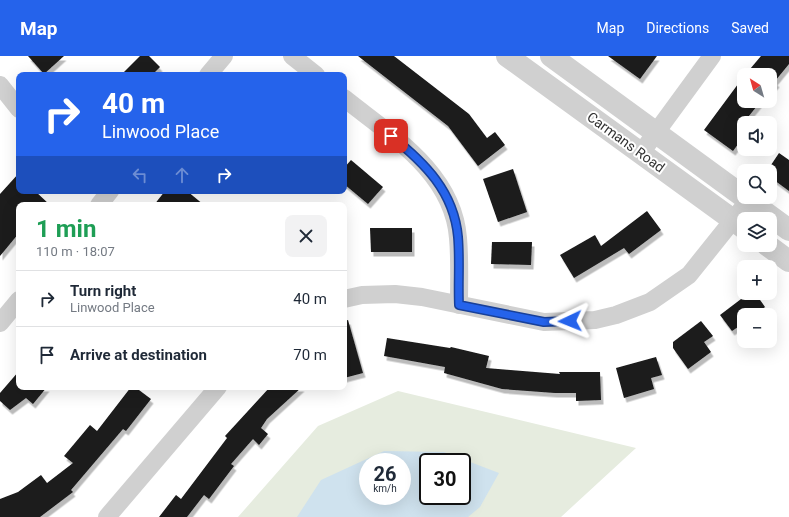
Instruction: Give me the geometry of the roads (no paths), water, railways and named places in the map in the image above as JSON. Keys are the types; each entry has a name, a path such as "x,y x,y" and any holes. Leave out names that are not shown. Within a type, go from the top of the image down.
{"street":[{"path":"211,72 224,56"},
{"path":"292,56 312,72"},
{"name":"Carmans Road","path":"507,56 737,223"},
{"name":"Carmans Road","path":"551,56 737,191"},
{"path":"641,153 712,56"},
{"path":"0,84 16,104"},
{"path":"347,100 415,155 441,184 453,212 458,237 459,305"},
{"name":"Carmans Road","path":"754,204 789,230"},
{"path":"347,298 362,295 395,294 422,297 544,322 595,320 616,315 650,302 689,275 737,225"},
{"path":"777,252 789,261"},
{"path":"0,322 16,303"},
{"path":"108,517 215,390"}],"water":[{"path":"384,451 447,453 419,453 419,505 471,505 471,462 499,473 480,507 468,517 297,517 321,480 359,463 359,505 411,505 411,453 380,453"}]}
